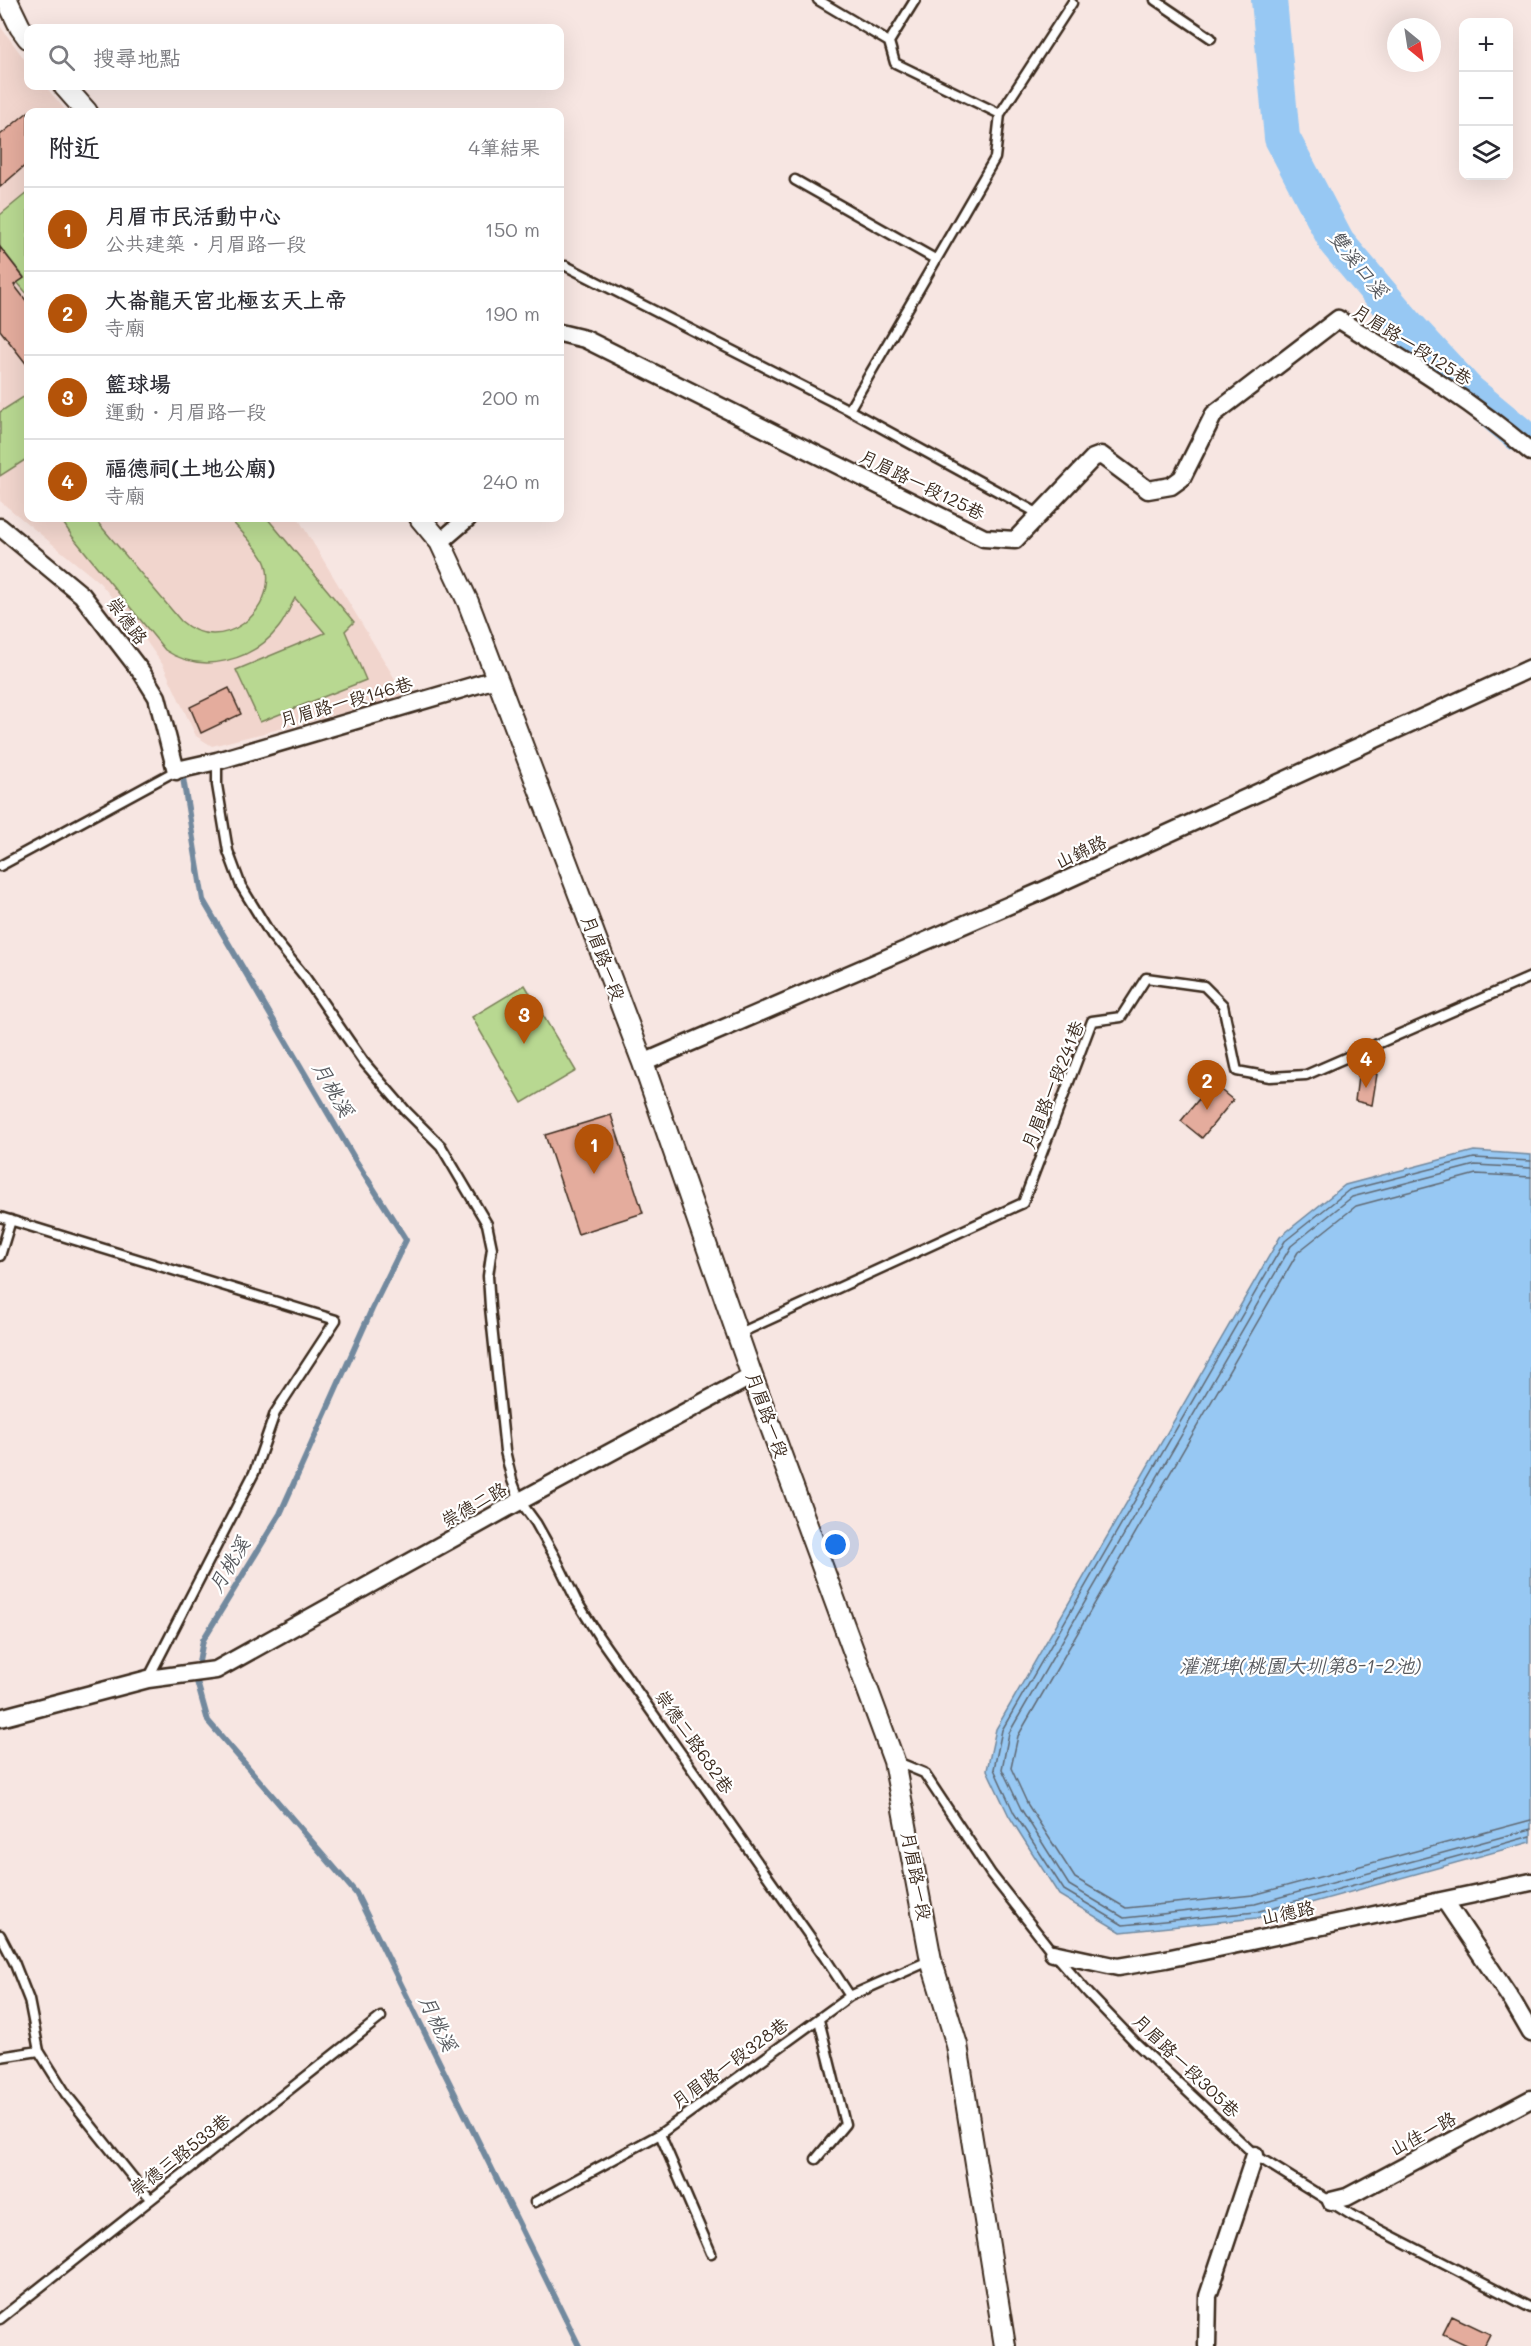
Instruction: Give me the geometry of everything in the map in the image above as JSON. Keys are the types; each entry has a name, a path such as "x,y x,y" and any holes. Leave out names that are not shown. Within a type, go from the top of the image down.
{"street":[{"path":"6,5 24,32"},
{"path":"68,90 83,108"},
{"name":"月眉路一段125巷","path":"564,334 585,339 984,537 1015,540 1093,458 1101,455 1148,490 1171,486 1182,478 1214,414 1338,319 1392,352 1502,427 1531,452"},
{"name":"月眉路一段","path":"423,522 440,542 468,602 643,1063 752,1376 894,1761 932,1960 957,2045 1005,2346"},
{"path":"440,542 463,522"},
{"name":"崇德路","path":"0,527 82,595 142,673 157,697 176,771"},
{"name":"山錦路","path":"643,1063 1042,891 1531,668"},
{"name":"月眉路一段146巷","path":"176,771 496,679"},
{"name":"崇德二路","path":"148,1679 216,1670 520,1501 752,1376"},
{"path":"0,1718 148,1679"},
{"name":"山德路","path":"1053,1953 1118,1966 1166,1959 1531,1882"},
{"path":"1446,1901 1531,2033"},
{"name":"山佳一路","path":"1331,2201 1347,2197 1531,2099"},
{"path":"1208,2346 1208,2296 1255,2155"}],"lane":[{"path":"818,0 889,42 895,63 999,114"},
{"path":"889,42 915,0"},
{"path":"1155,0 1211,38"},
{"path":"849,411 995,158 999,114 1072,3"},
{"path":"795,180 935,259"},
{"path":"566,266 849,411 1041,515"},
{"name":"崇德二路682巷","path":"212,762 228,851 241,886 271,935 305,977 363,1061 406,1111 441,1146 487,1224 492,1248 488,1276 490,1307 505,1451 520,1501 541,1532 576,1600 599,1637 850,1996"},
{"path":"0,866 176,771"},
{"name":"月眉路一段241巷","path":"737,1334 1023,1203 1092,1021 1121,1017 1146,978 1204,986 1223,1005 1237,1071 1270,1077 1306,1075 1531,977"},
{"path":"0,1217 336,1320 275,1413 254,1473 148,1679"},
{"path":"0,1256 11,1220"},
{"name":"月眉路一段305巷","path":"894,1761 924,1773 991,1874 1053,1953 1136,2043 1255,2155 1353,2216 1531,2308"},
{"path":"0,1935 29,2000 39,2051 66,2094 150,2199"},
{"name":"月眉路一段328巷","path":"535,2202 660,2134 850,1996 932,1960"},
{"name":"崇德三路533巷","path":"0,2319 381,2017"},
{"path":"816,2159 845,2124 819,2020"},
{"path":"0,2057 39,2051"},
{"path":"660,2134 711,2253"}],"shaded area":[{"path":"0,26 24,59 24,90 48,90 64,108 24,108 24,521 0,501"},
{"path":"26,522 300,522 398,684 402,698 212,746 196,736 163,665 137,628 100,583"}],"green space":[{"path":"24,195 24,277 5,253 0,256 0,215"},
{"path":"24,277 24,290 17,282"},
{"path":"24,397 24,461 0,476 0,412"},
{"path":"63,522 97,522 181,621 197,631 213,634 229,631 243,624 255,612 263,598 267,582 264,559 233,522 270,522 354,622 345,631 366,680 260,722 236,670 325,633 295,598 281,624 268,639 241,656 210,663 179,658 165,650"},
{"path":"525,985 576,1071 522,1103 472,1017"}],"water":[{"name":"灌溉埤(桃園大圳第8-1-2池)","path":"1474,1151 1531,1155 1531,1842 1257,1918 1121,1932 1059,1895 1009,1816 987,1770 996,1729 1280,1237 1345,1185"}],"building":[{"path":"24,115 24,166 0,187 0,135"},
{"path":"0,247 24,278 14,285 24,298 24,361 0,330"},
{"path":"229,688 241,714 201,733 190,707"},
{"path":"1359,1069 1377,1074 1372,1105 1355,1101"},
{"path":"1212,1083 1233,1100 1202,1138 1181,1121"},
{"path":"611,1115 643,1213 578,1234 545,1135"},
{"path":"1452,2316 1490,2334 1484,2346 1469,2346 1443,2334"}],"waterway":[{"name":"雙溪口溪","path":"1269,0 1282,138 1337,243 1408,327 1467,391 1519,434"},
{"name":"月桃溪","path":"183,778 203,900 356,1161 406,1240 372,1309 280,1514 203,1640 196,1678 208,1721 356,1893 579,2346"}],"place":[{"name":"籃球場","path":"524,1044"},
{"name":"福德祠(土地公廟)","path":"1366,1088"},
{"name":"大崙龍天宮北極玄天上帝","path":"1207,1110"},
{"name":"月眉市民活動中心","path":"594,1174"}]}
